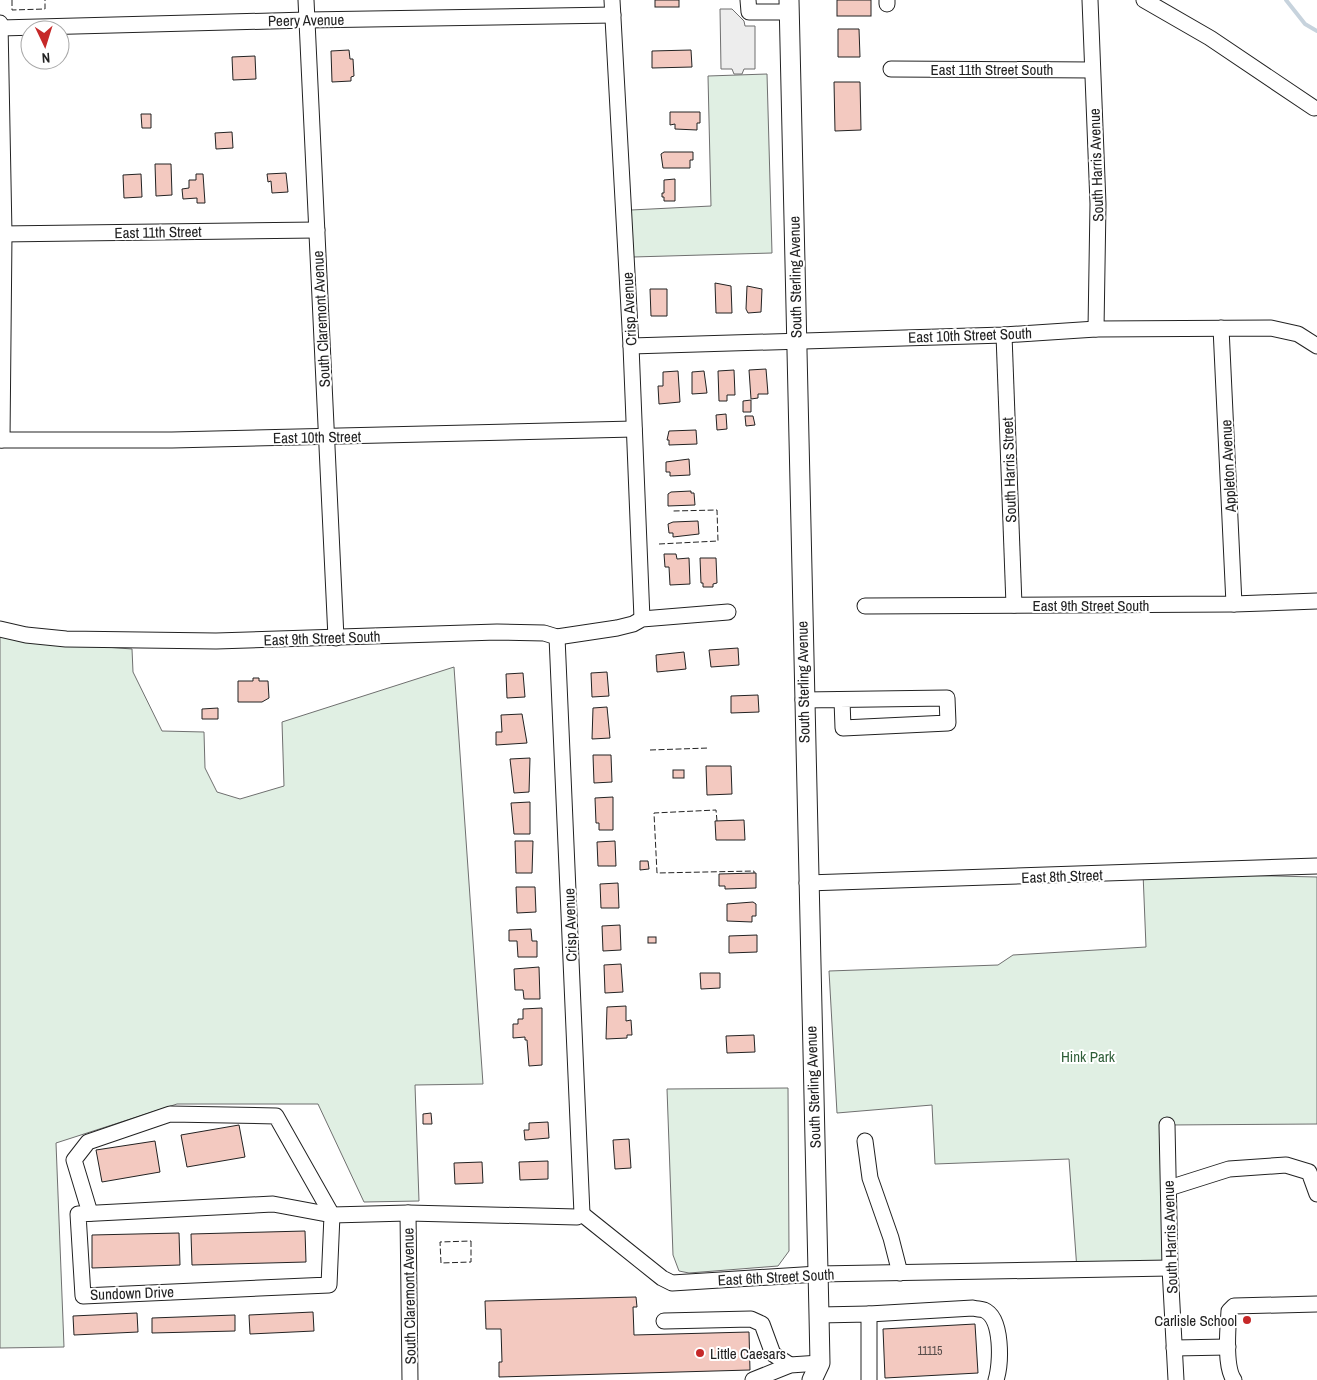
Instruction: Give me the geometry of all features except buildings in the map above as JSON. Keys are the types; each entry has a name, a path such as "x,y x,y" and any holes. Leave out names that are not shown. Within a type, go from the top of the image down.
{"main road":[{"name":"South Sterling Avenue","path":"789,6 807,883 819,1315 816,1372 830,1380"}],"street":[{"name":"South Claremont Avenue","path":"306,0 336,638"},
{"path":"748,0 748,12 789,6"},
{"name":"South Harris Avenue","path":"1090,0 1098,204 1096,329"},
{"path":"1144,0 1210,38 1314,108"},
{"name":"Peery Avenue","path":"0,28 307,20 613,8"},
{"name":"Crisp Avenue","path":"613,8 631,346 642,619"},
{"path":"0,23 1,440"},
{"name":"East 11th Street South","path":"891,69 1092,70"},
{"name":"East 11th Street","path":"2,234 317,230"},
{"name":"East 10th Street South","path":"631,346 1004,335 1096,329 1221,328 1271,328 1298,334 1312,343"},
{"name":"Appleton Avenue","path":"1221,328 1234,604"},
{"name":"South Harris Street","path":"1004,335 1014,605"},
{"name":"East 10th Street","path":"1,440 172,440 634,429"},
{"name":"East 9th Street South","path":"865,606 1234,604 1317,601"},
{"name":"East 9th Street South","path":"0,629 26,636 66,639 216,641 497,632 544,633 557,637 617,628 633,624 642,619 728,612"},
{"name":"Crisp Avenue","path":"557,637 582,1214"},
{"path":"803,700 948,698 948,723 843,728 842,700"},
{"name":"East 8th Street","path":"807,883 1317,866"},
{"path":"332,1215 276,1116 170,1114 88,1142 74,1160 90,1213 273,1204 332,1215 408,1213 577,1217 582,1214"},
{"name":"South Harris Avenue","path":"1168,1124 1170,1268 1176,1380"},
{"path":"865,1141 870,1178 891,1238 900,1273"},
{"path":"1169,1188 1229,1169 1286,1165 1309,1172 1317,1194"},
{"name":"Sundown Drive","path":"90,1213 78,1214 83,1296 329,1285 332,1215"},
{"name":"South Claremont Avenue","path":"408,1213 410,1380"},
{"name":"East 6th Street South","path":"582,1214 662,1278 672,1283 818,1274 1170,1268"},
{"path":"1234,1380 1230,1375 1228,1347 1229,1311 1234,1306 1317,1304"},
{"path":"819,1315 973,1308 986,1311 994,1319 998,1333 998,1371 996,1380"},
{"path":"868,1314 869,1380"},
{"path":"664,1321 751,1319 762,1324 773,1354 790,1365 816,1372"},
{"path":"1174,1348 1228,1347"},
{"path":"753,1380 790,1365"}],"green space":[{"path":"767,74 772,253 633,257 631,210 711,206 708,76"},
{"path":"0,633 38,642 132,649 133,672 162,731 204,732 205,768 217,792 240,799 284,786 282,722 454,667 483,1084 415,1085 419,1201 364,1202 318,1104 177,1104 56,1143 64,1347 0,1348"},
{"name":"Hink Park","path":"1143,873 1317,877 1317,1124 1168,1125 1170,1268 1077,1270 1069,1159 935,1164 932,1105 837,1113 829,971 998,965 1013,955 1146,947"},
{"path":"788,1088 789,1251 778,1266 689,1273 679,1271 673,1255 667,1089"}],"shaded area":[{"path":"720,9 732,9 744,21 745,26 755,26 755,69 744,69 742,74 734,74 732,69 721,69"}],"waterway":[{"path":"1286,0 1305,24 1317,31"}],"fence":[{"path":"12,0 12,10 45,9 45,0"},
{"path":"659,544 718,541 717,510 673,511"},
{"path":"650,750 709,748"},
{"path":"717,821 716,810 654,813 657,873 754,871 754,873"},
{"path":"471,1241 471,1262 441,1263 440,1242 471,1241"}],"place":[{"name":"Carlisle School","path":"1247,1320"},
{"name":"Little Caesars","path":"700,1353"}]}
